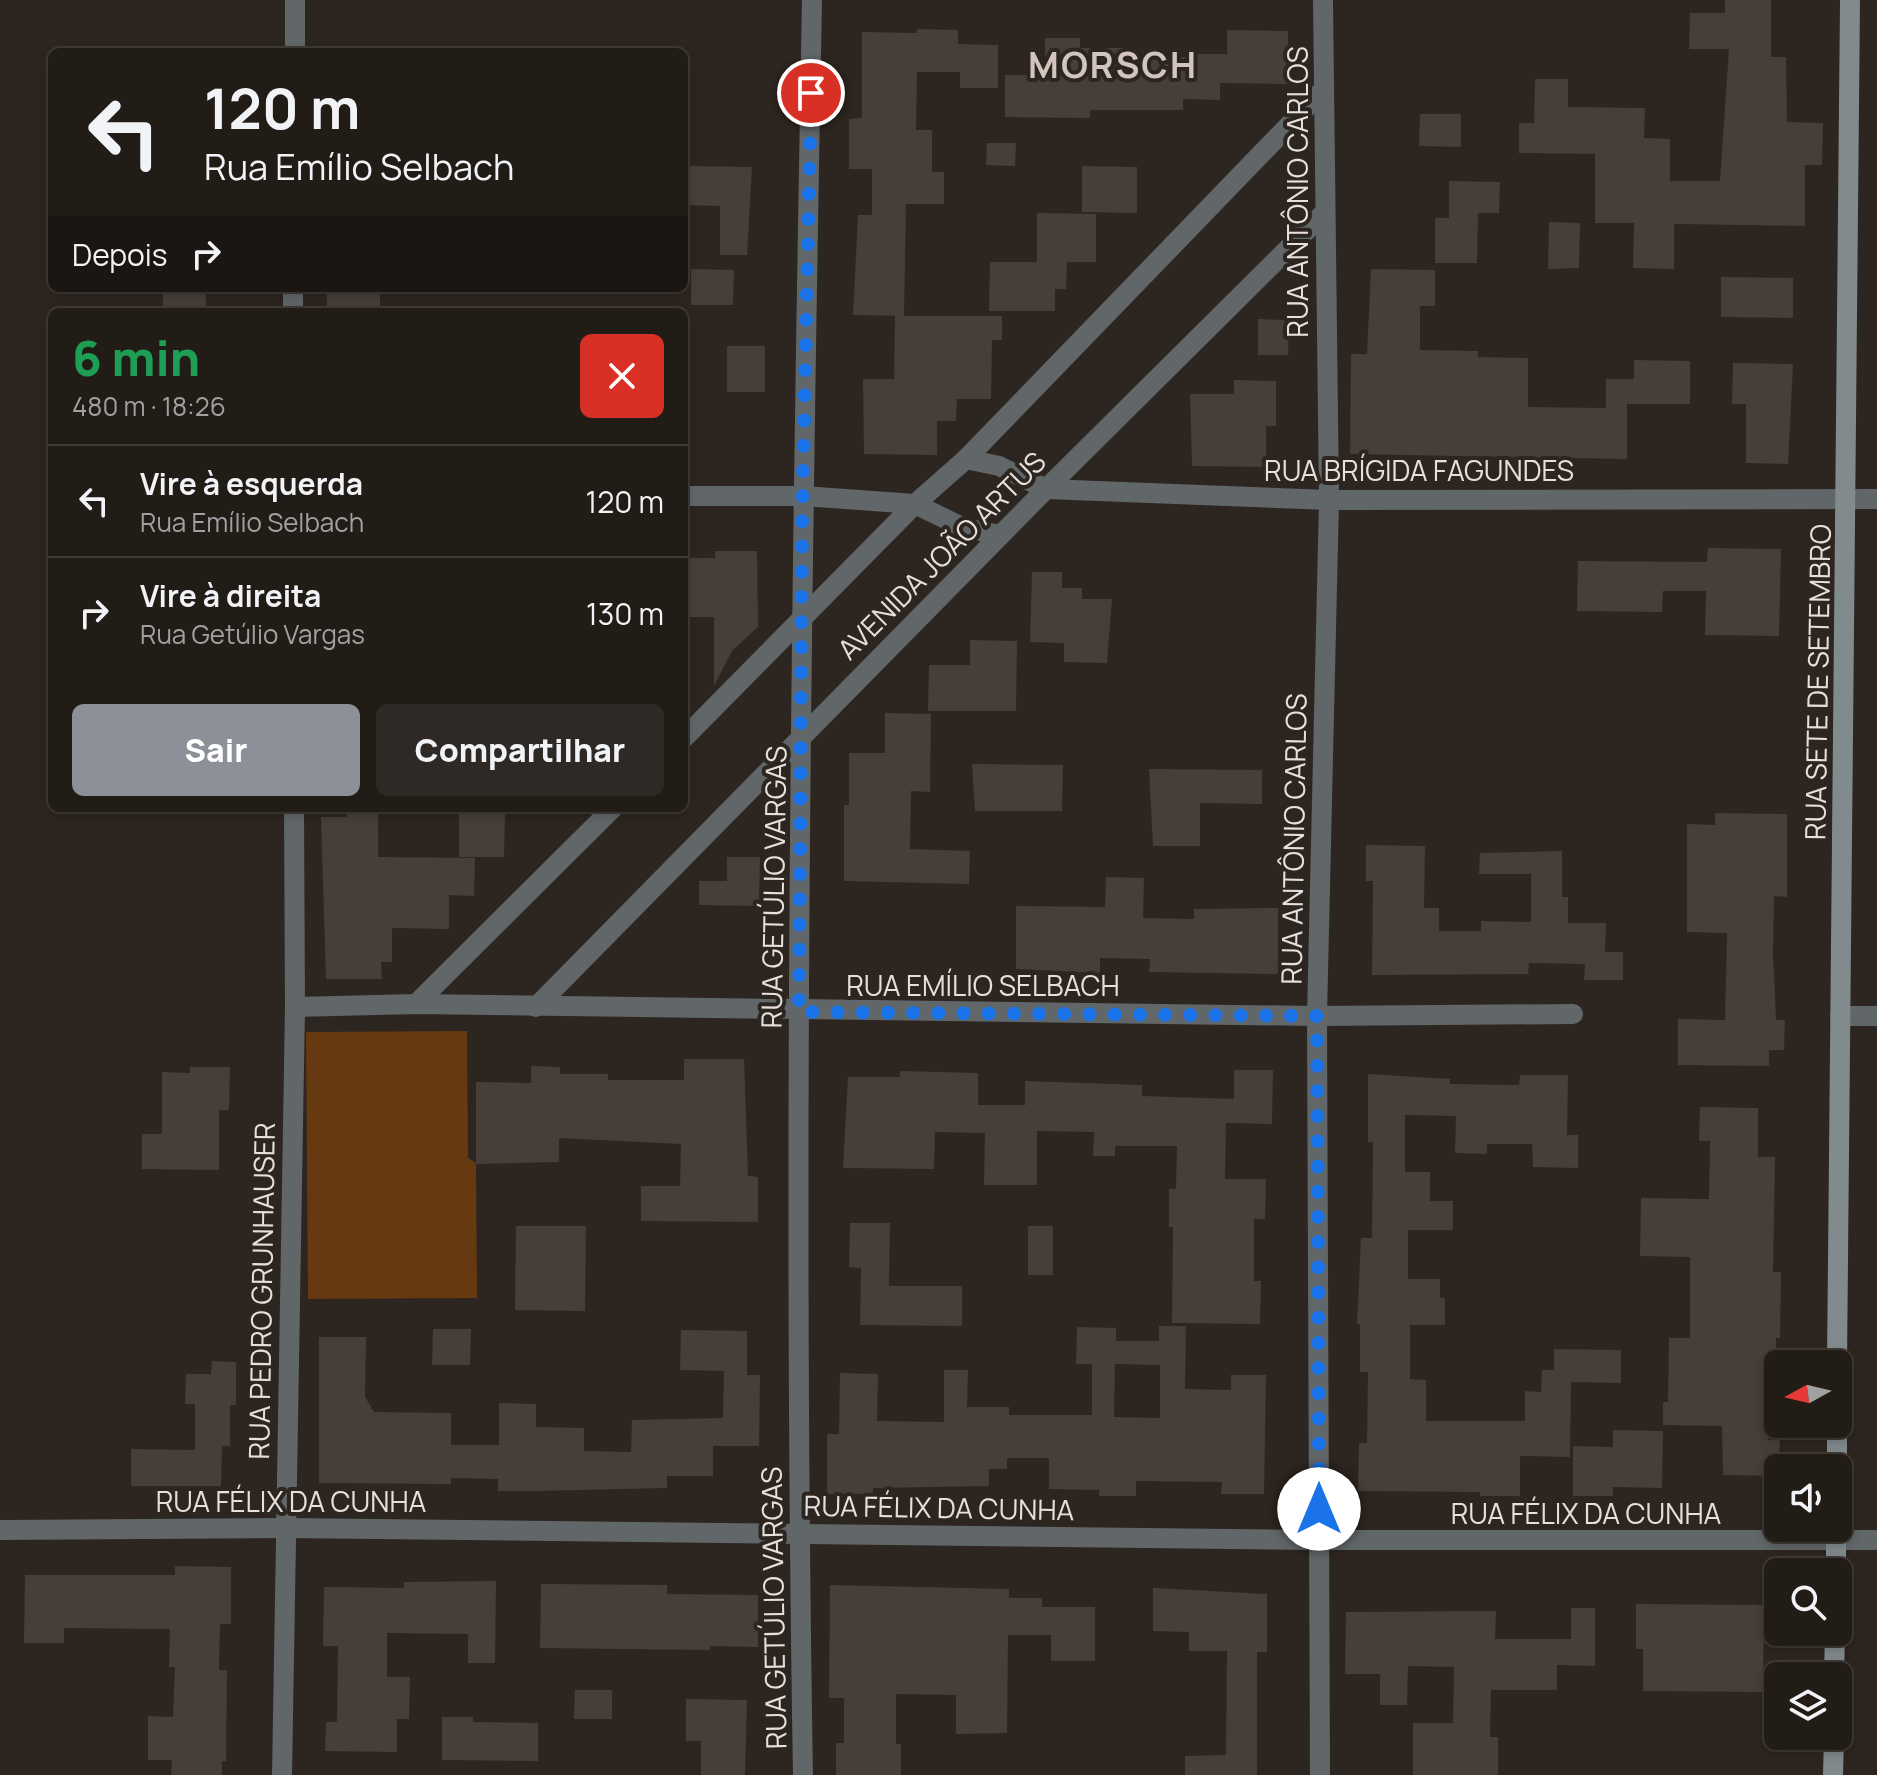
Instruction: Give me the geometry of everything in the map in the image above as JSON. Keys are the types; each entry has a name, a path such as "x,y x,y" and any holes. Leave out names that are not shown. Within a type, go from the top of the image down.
{"main road":[{"name":"RUA SETE DE SETEMBRO","path":"1837,1350 1850,0"},
{"path":"1833,1775 1834,1750"}],"street":[{"path":"295,0 295,48"},
{"name":"RUA GETÚLIO VARGAS","path":"803,1775 799,1533 799,1012 803,734 801,621 812,0"},
{"name":"RUA ANTÔNIO CARLOS","path":"1320,1775 1317,1016 1329,500 1323,214 1323,0"},
{"name":"AVENIDA JOÃO ARTUS","path":"688,734 915,504 966,459 1324,89"},
{"name":"AVENIDA JOÃO ARTUS","path":"536,1007 1046,489 1323,214"},
{"name":"RUA BRÍGIDA FAGUNDES","path":"966,459 999,466 1046,489 1329,500 1877,499"},
{"path":"688,496 803,496 915,504 964,528 1001,535"},
{"name":"RUA PEDRO GRUNHAUSER","path":"282,1775 295,1007 294,812"},
{"path":"416,1004 609,812"},
{"name":"RUA EMÍLIO SELBACH","path":"295,1007 416,1004 799,1012 1317,1016 1573,1014"},
{"path":"1840,1016 1877,1016"},
{"name":"RUA FÉLIX DA CUNHA","path":"0,1530 284,1528 1319,1540 1764,1535"},
{"name":"RUA FÉLIX DA CUNHA","path":"1852,1536 1877,1540"}],"shaded area":[{"path":"467,1031 468,1158 476,1163 477,1298 308,1299 306,1032"}],"building":[{"path":"1725,0 1771,0 1771,57 1786,57 1787,122 1823,123 1822,165 1805,165 1805,226 1674,224 1674,269 1633,268 1634,223 1595,223 1595,154 1519,153 1519,123 1534,123 1535,79 1568,79 1568,107 1645,108 1644,138 1670,139 1670,181 1720,181 1729,49 1689,49 1690,13 1725,13"},
{"path":"917,29 958,30 958,44 998,45 998,88 960,88 960,72 917,72 916,130 932,130 932,172 944,172 944,204 906,204 904,316 853,315 858,215 872,215 872,169 849,169 849,119 862,118 862,32 917,33"},
{"path":"1227,30 1288,31 1288,84 1220,83 1220,100 1183,99 1183,110 1090,110 1090,118 1005,117 1005,75 1045,75 1045,38 1080,38 1080,48 1129,48 1129,56 1187,57 1188,54 1227,54"},
{"path":"1420,114 1461,114 1461,147 1419,146"},
{"path":"987,143 1016,143 1015,166 986,165"},
{"path":"688,166 752,167 747,255 720,255 720,206 688,205"},
{"path":"1082,166 1137,167 1137,213 1082,212"},
{"path":"1449,181 1500,182 1499,213 1478,213 1477,263 1435,263 1435,218 1449,218"},
{"path":"1037,213 1096,214 1096,262 1067,262 1066,289 1055,289 1055,311 989,311 990,262 1037,262"},
{"path":"1549,222 1580,223 1579,268 1548,269"},
{"path":"691,269 734,270 733,305 691,305"},
{"path":"1371,269 1435,270 1435,306 1420,306 1420,350 1478,351 1478,357 1528,358 1528,407 1606,408 1606,379 1634,379 1634,360 1690,361 1690,404 1627,404 1627,459 1350,454 1351,354 1367,354"},
{"path":"1721,277 1793,278 1793,318 1721,317"},
{"path":"163,292 206,292 206,308 163,308"},
{"path":"327,292 380,292 380,308 327,308"},
{"path":"895,316 1002,316 1002,340 992,340 991,399 957,399 956,421 937,421 937,455 864,454 863,379 894,379"},
{"path":"1258,319 1289,320 1288,355 1258,355"},
{"path":"727,346 765,346 765,392 727,392"},
{"path":"1733,363 1793,364 1788,464 1746,463 1746,404 1732,404"},
{"path":"1234,380 1276,381 1276,426 1266,426 1266,467 1192,466 1190,394 1234,394"},
{"path":"1708,548 1781,549 1779,636 1705,635 1706,591 1663,591 1662,612 1577,611 1578,561 1707,562"},
{"path":"715,551 757,551 758,627 732,651 714,686 714,617 688,617 688,558 715,558"},
{"path":"1032,572 1062,572 1062,588 1082,588 1082,599 1112,599 1107,663 1064,662 1064,643 1030,642"},
{"path":"970,640 1017,641 1016,711 928,711 929,665 970,665"},
{"path":"885,713 931,714 930,792 911,791 910,849 970,851 969,884 844,881 844,805 849,805 849,753 885,753"},
{"path":"972,764 1063,765 1062,811 975,811"},
{"path":"1149,769 1262,770 1262,804 1200,803 1200,846 1153,846"},
{"path":"347,812 378,812 378,857 475,858 474,896 449,895 449,929 392,928 392,962 381,962 382,979 326,979 321,817 347,817"},
{"path":"1715,813 1787,814 1787,897 1774,896 1773,954 1776,1020 1785,1020 1784,1050 1769,1050 1769,1066 1678,1065 1678,1019 1725,1020 1727,933 1687,932 1687,824 1715,825"},
{"path":"459,814 505,814 504,857 459,857"},
{"path":"1366,845 1425,846 1424,908 1439,908 1439,931 1481,931 1481,921 1531,922 1531,874 1479,874 1480,853 1562,851 1562,897 1568,897 1568,923 1606,923 1605,952 1623,952 1623,980 1584,980 1585,964 1529,963 1528,974 1372,975 1373,881 1366,881"},
{"path":"727,857 760,857 759,906 699,905 699,881 727,881"},
{"path":"1106,877 1144,878 1143,918 1194,919 1194,909 1278,908 1278,974 1149,972 1150,959 1100,958 1100,973 1016,969 1016,906 1105,907"},
{"path":"684,1059 744,1059 748,1176 758,1177 758,1222 641,1221 641,1186 680,1186 681,1144 559,1138 559,1162 476,1164 476,1082 531,1083 531,1066 560,1067 560,1074 608,1074 608,1080 684,1080"},
{"path":"190,1067 230,1067 229,1110 219,1110 219,1170 142,1169 142,1134 162,1134 162,1072 190,1073"},
{"path":"1234,1070 1273,1070 1272,1124 1226,1123 1225,1179 1266,1179 1265,1219 1254,1219 1254,1281 1261,1281 1260,1324 1172,1323 1173,1227 1169,1227 1169,1189 1176,1189 1177,1146 1115,1146 1115,1156 1093,1156 1094,1132 1037,1131 1037,1185 984,1185 985,1133 935,1132 934,1169 843,1168 848,1077 900,1077 900,1071 978,1073 978,1105 1025,1105 1025,1081 1142,1085 1142,1096 1234,1099"},
{"path":"1368,1074 1450,1079 1450,1084 1519,1085 1520,1075 1568,1075 1567,1135 1578,1135 1578,1168 1533,1167 1532,1144 1487,1144 1487,1154 1455,1153 1456,1116 1405,1115 1405,1172 1430,1172 1430,1201 1453,1201 1453,1230 1408,1230 1408,1279 1440,1279 1440,1298 1445,1298 1445,1325 1410,1325 1410,1379 1426,1380 1426,1421 1525,1421 1525,1391 1541,1392 1542,1370 1554,1370 1554,1349 1621,1350 1621,1383 1571,1382 1570,1457 1520,1456 1520,1496 1480,1496 1480,1492 1358,1491 1359,1443 1367,1443 1368,1372 1360,1372 1360,1324 1357,1324 1361,1238 1372,1238 1373,1142 1368,1142"},
{"path":"1700,1107 1758,1108 1758,1157 1775,1157 1773,1272 1781,1272 1780,1338 1776,1338 1776,1350 1764,1350 1764,1438 1780,1440 1779,1454 1764,1454 1764,1476 1723,1475 1722,1426 1663,1425 1663,1402 1668,1402 1669,1338 1690,1338 1690,1257 1640,1256 1641,1198 1709,1199 1710,1141 1699,1141"},
{"path":"850,1223 890,1223 889,1286 962,1286 962,1326 860,1325 861,1268 849,1267"},
{"path":"516,1226 586,1226 585,1311 515,1310"},
{"path":"1028,1226 1053,1226 1053,1275 1028,1275"},
{"path":"1159,1326 1186,1326 1185,1389 1231,1390 1231,1375 1266,1375 1264,1494 1221,1494 1222,1482 1136,1481 1136,1496 1099,1496 1099,1490 1049,1489 1049,1458 1007,1458 1007,1469 989,1469 989,1486 873,1488 873,1494 827,1494 827,1434 839,1434 840,1373 878,1374 877,1421 944,1422 944,1370 968,1370 967,1407 1009,1407 1009,1415 1092,1415 1092,1364 1076,1364 1077,1327 1116,1328 1116,1341 1159,1341","holes":["1115,1364 1160,1365 1160,1418 1114,1417"]},
{"path":"433,1329 471,1329 470,1365 432,1365"},
{"path":"681,1330 747,1331 747,1375 760,1375 759,1446 713,1446 713,1476 667,1476 667,1488 535,1491 498,1491 498,1479 451,1478 451,1484 319,1483 319,1337 366,1337 365,1397 374,1412 451,1413 451,1445 499,1445 499,1403 536,1404 536,1427 584,1428 584,1451 631,1452 632,1420 723,1418 724,1371 680,1370"},
{"path":"212,1361 236,1362 236,1405 230,1405 230,1446 222,1446 221,1486 131,1486 131,1449 195,1450 195,1404 185,1404 186,1374 211,1374"},
{"path":"1613,1430 1663,1431 1662,1488 1613,1487 1613,1496 1573,1496 1573,1446 1613,1447"},
{"path":"175,1566 231,1567 231,1624 220,1624 219,1670 227,1670 226,1761 222,1761 222,1775 171,1775 172,1760 148,1760 148,1716 173,1717 175,1667 169,1667 170,1629 64,1628 64,1643 24,1643 25,1575 175,1575"},
{"path":"496,1581 495,1663 468,1663 468,1634 387,1633 387,1677 410,1677 409,1719 397,1719 397,1752 325,1751 326,1722 337,1722 338,1646 323,1646 324,1587 404,1588 404,1582"},
{"path":"541,1584 667,1585 667,1594 758,1595 758,1647 710,1646 710,1650 540,1648"},
{"path":"830,1585 1009,1589 1009,1598 1042,1598 1042,1607 1095,1607 1095,1661 1051,1661 1051,1635 1008,1635 1007,1733 956,1734 956,1695 896,1694 896,1744 901,1744 901,1775 836,1775 836,1743 844,1743 844,1698 829,1698"},
{"path":"1153,1588 1267,1594 1267,1652 1257,1652 1257,1775 1185,1775 1185,1756 1226,1755 1227,1651 1189,1651 1189,1632 1153,1631"},
{"path":"1636,1604 1764,1605 1763,1692 1643,1691 1643,1649 1636,1649"},
{"path":"1571,1608 1595,1608 1595,1666 1557,1665 1557,1690 1491,1690 1490,1737 1498,1737 1498,1775 1413,1775 1413,1723 1453,1723 1454,1667 1408,1666 1407,1705 1380,1705 1380,1674 1345,1674 1346,1612 1496,1611 1495,1639 1571,1639"},
{"path":"575,1690 612,1690 612,1719 574,1719"},
{"path":"686,1699 747,1700 745,1775 701,1775 701,1741 686,1741"},
{"path":"442,1717 473,1717 473,1722 538,1723 538,1761 442,1760"}],"district":[{"name":"MORSCH","path":"1113,64"}],"route":[{"path":"811,93 802,527 799,1012 1317,1016 1319,1509"}]}
